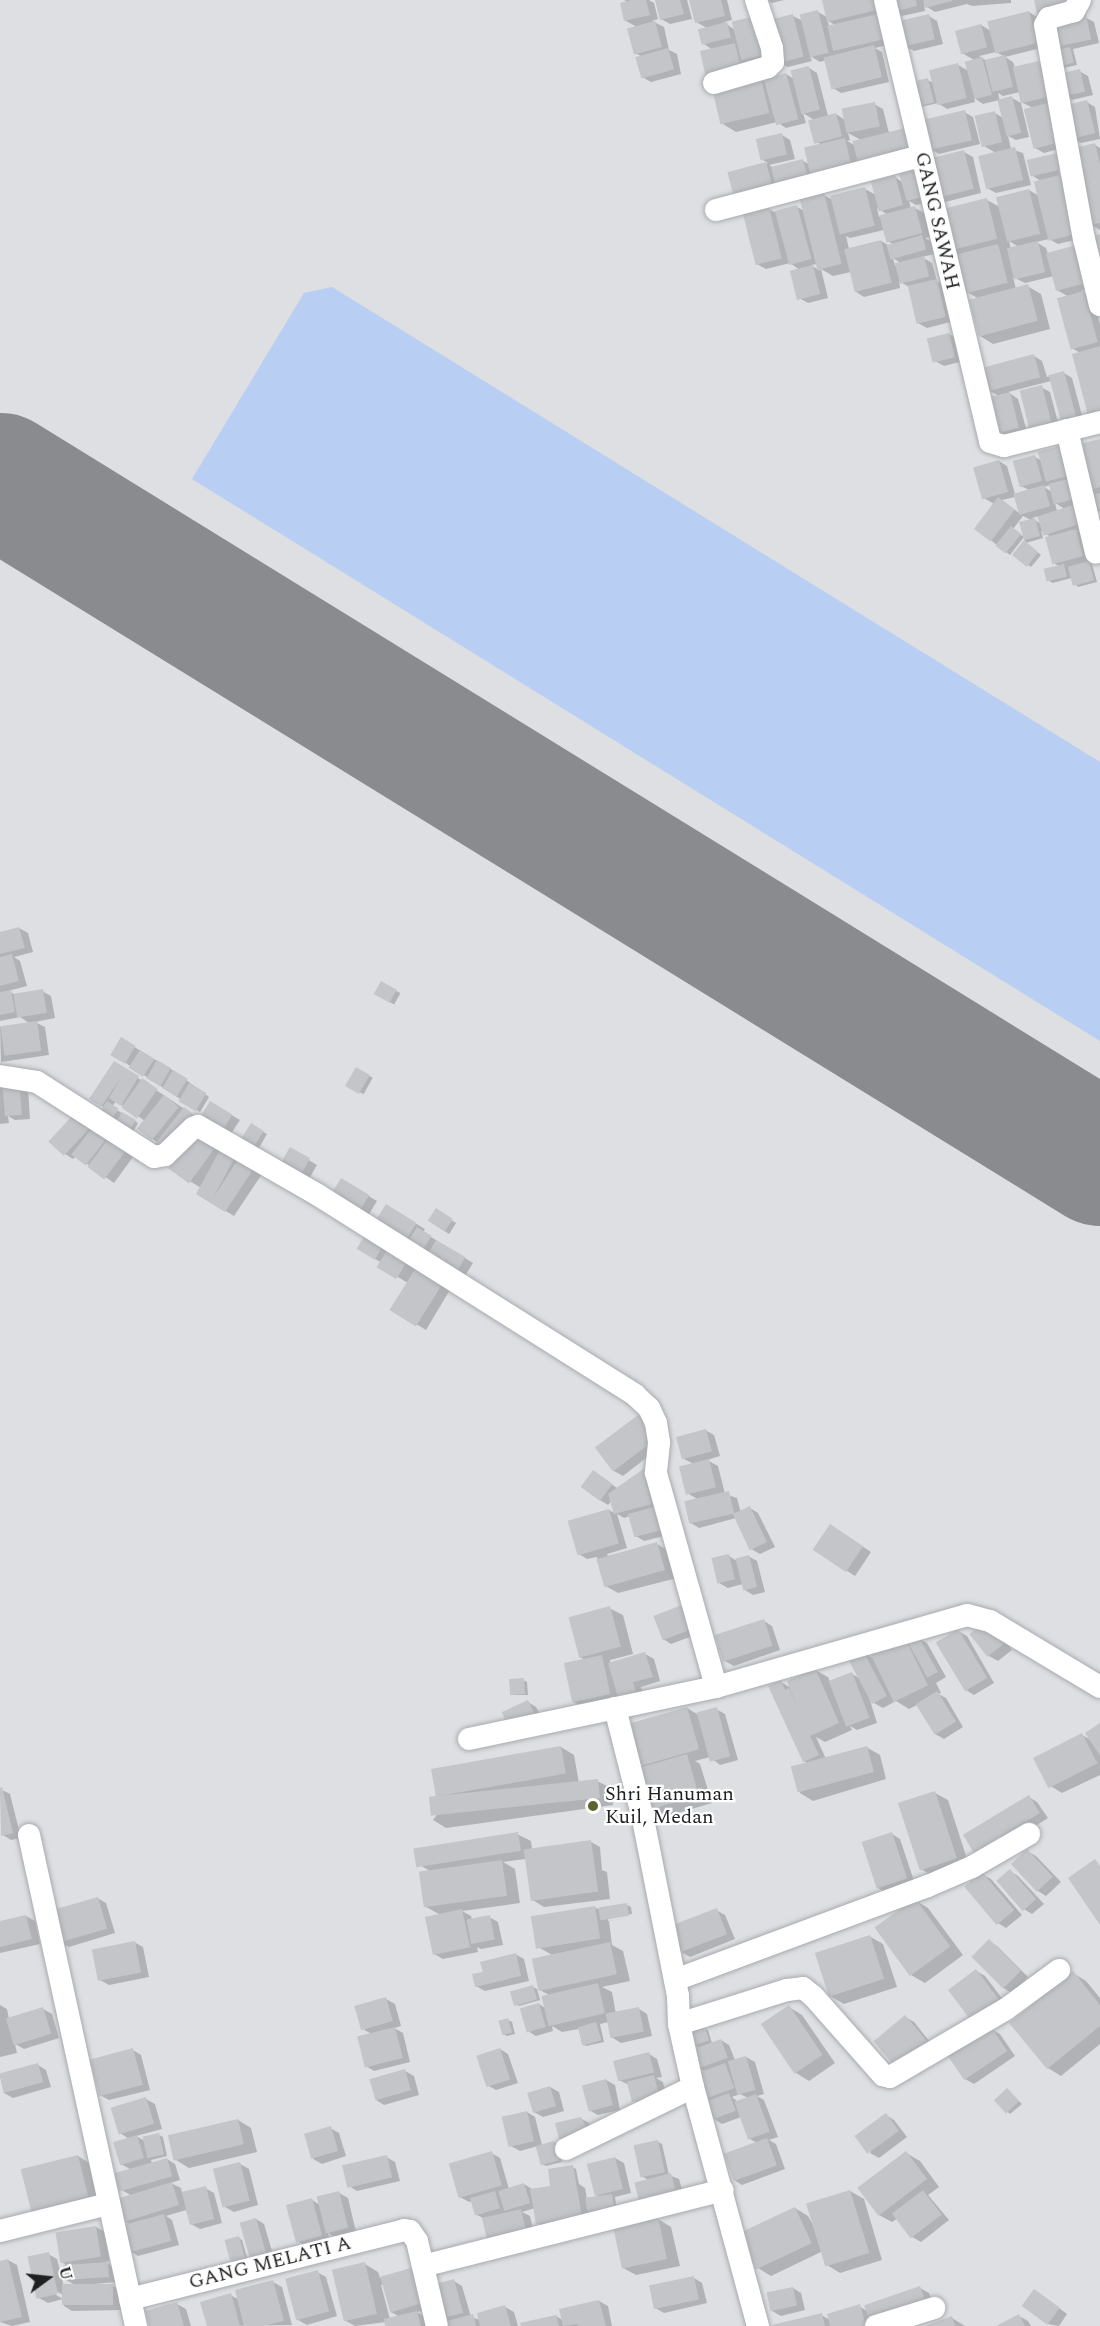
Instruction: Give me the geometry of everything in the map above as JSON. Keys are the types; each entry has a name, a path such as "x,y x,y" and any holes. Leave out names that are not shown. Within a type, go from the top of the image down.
{"street":[{"path":"714,83 768,67 773,62 772,48 756,0"},
{"name":"GANG SAWAH","path":"885,0 990,442 1004,446 1067,430"},
{"path":"1080,0 1074,11 1049,18 1045,28 1084,239 1100,305"},
{"path":"716,210 921,156"},
{"path":"1096,554 1067,430 1100,422"},
{"path":"0,1076 37,1082 154,1157 165,1155 198,1126 318,1195 635,1395 649,1407 656,1423 659,1443 656,1473 716,1687"},
{"path":"469,1739 716,1687 967,1616 990,1621 1100,1686"},
{"path":"615,1707 643,1820 675,1980 679,2024 693,2087 723,2190 758,2326"},
{"path":"675,1980 936,1883 987,1860 1029,1834"},
{"path":"29,1835 135,2326"},
{"path":"679,2024 787,1990 803,1988 813,1996 883,2075 890,2077 1014,2004 1059,1970"},
{"path":"566,2149 693,2087"},
{"path":"437,2326 423,2266 723,2190"},
{"path":"0,2231 108,2204"},
{"name":"GANG MELATI A","path":"130,2299 394,2232 410,2231 417,2241 423,2266"},
{"path":"876,2326 934,2308"}],"shaded area":[{"path":"332,287 1100,762 1100,1041 192,479 304,293"}],"building":[{"path":"646,0 650,15 624,21 620,3"},
{"path":"655,0 680,0 684,14 660,20"},
{"path":"689,0 721,0 725,16 695,23"},
{"path":"822,0 874,0 877,10 827,22"},
{"path":"890,0 916,0 917,6 892,12"},
{"path":"923,0 952,0 952,1 925,8"},
{"path":"1034,0 1072,0 1073,6 1037,13"},
{"path":"818,10 829,53 810,57 800,15"},
{"path":"1029,11 1037,43 995,53 987,21"},
{"path":"793,14 804,57 777,63 767,21"},
{"path":"878,14 884,39 833,51 827,26"},
{"path":"929,14 935,39 904,47 898,21"},
{"path":"1086,15 1091,39 1052,48 1047,23"},
{"path":"755,16 765,55 741,61 732,22"},
{"path":"655,21 662,47 634,55 627,29"},
{"path":"727,22 731,38 702,45 698,29"},
{"path":"981,24 987,47 961,54 955,31"},
{"path":"735,43 741,70 706,78 700,51"},
{"path":"874,45 882,77 832,90 824,58"},
{"path":"1070,47 1074,63 1058,66 1054,51"},
{"path":"668,48 674,69 641,79 635,57"},
{"path":"1005,55 1013,87 993,92 985,60"},
{"path":"982,57 992,95 975,99 965,62"},
{"path":"1039,61 1047,97 1021,103 1013,67"},
{"path":"958,63 967,98 938,105 929,70"},
{"path":"809,66 820,110 801,114 791,71"},
{"path":"1080,69 1085,91 1062,97 1057,74"},
{"path":"786,73 798,119 776,125 764,79"},
{"path":"761,78 769,113 720,124 712,89"},
{"path":"928,78 934,102 918,106 912,82"},
{"path":"1012,96 1021,133 1007,137 997,100"},
{"path":"1087,100 1095,133 1071,139 1063,106"},
{"path":"875,102 880,127 846,133 842,108"},
{"path":"1048,103 1058,143 1034,149 1024,109"},
{"path":"965,110 972,140 929,150 922,120"},
{"path":"995,111 1002,142 982,147 975,116"},
{"path":"836,113 842,136 814,144 808,121"},
{"path":"905,128 912,156 860,169 853,141"},
{"path":"782,133 787,154 761,161 756,139"},
{"path":"845,138 853,172 812,182 804,147"},
{"path":"1095,143 1100,164 1100,223 1089,225 1071,149"},
{"path":"1015,147 1023,180 986,189 978,156"},
{"path":"964,150 974,189 936,198 926,159"},
{"path":"1057,153 1061,170 1031,177 1027,160"},
{"path":"803,159 809,183 777,191 771,167"},
{"path":"766,162 774,192 735,202 727,172"},
{"path":"914,167 922,197 907,201 899,171"},
{"path":"895,175 903,205 879,211 871,181"},
{"path":"1060,175 1075,234 1049,241 1034,182"},
{"path":"865,187 875,226 840,235 830,196"},
{"path":"1029,189 1040,234 1007,242 996,197"},
{"path":"824,193 842,264 817,270 800,199"},
{"path":"987,198 997,239 947,251 937,211"},
{"path":"797,205 811,259 789,265 775,211"},
{"path":"915,206 922,233 887,243 879,216"},
{"path":"769,207 782,258 756,265 743,214"},
{"path":"1100,234 1100,273 1088,238"},
{"path":"922,235 926,249 891,260 886,245"},
{"path":"881,240 892,283 855,292 844,249"},
{"path":"1038,241 1045,272 1014,279 1007,248"},
{"path":"998,244 1008,283 966,293 956,254"},
{"path":"1073,246 1083,284 1056,291 1046,253"},
{"path":"924,256 929,276 900,284 895,263"},
{"path":"813,265 820,294 797,300 790,271"},
{"path":"937,279 946,317 917,324 908,286"},
{"path":"1028,284 1038,321 979,336 969,300"},
{"path":"1084,291 1098,342 1071,349 1057,298"},
{"path":"949,333 955,357 933,363 927,339"},
{"path":"1100,346 1100,416 1089,419 1072,354"},
{"path":"1034,354 1040,377 987,391 981,368"},
{"path":"1064,371 1077,419 1061,423 1049,375"},
{"path":"1042,385 1052,425 1030,430 1020,391"},
{"path":"1010,392 1019,428 998,433 989,397"},
{"path":"1100,439 1100,487 1084,492 1071,446"},
{"path":"1063,445 1071,475 1046,482 1038,452"},
{"path":"1035,455 1042,481 1020,487 1013,461"},
{"path":"999,460 1008,492 982,499 973,467"},
{"path":"1072,478 1077,498 1054,504 1049,484"},
{"path":"1044,485 1050,506 1019,515 1013,494"},
{"path":"1100,493 1100,509 1089,512 1085,497"},
{"path":"998,497 1015,510 991,542 974,529"},
{"path":"1079,503 1085,522 1043,536 1037,517"},
{"path":"1035,518 1040,536 1024,540 1019,522"},
{"path":"1011,526 1021,534 1005,554 995,545"},
{"path":"1076,529 1083,556 1052,564 1045,537"},
{"path":"1024,540 1038,552 1027,567 1012,555"},
{"path":"1089,561 1094,580 1073,586 1068,567"},
{"path":"1064,564 1067,577 1046,581 1044,569"},
{"path":"19,927 25,948 0,954 0,932"},
{"path":"12,954 19,981 0,986 0,957"},
{"path":"381,981 397,990 389,1003 374,994"},
{"path":"43,989 47,1013 17,1017 13,994"},
{"path":"11,990 15,1012 0,1015 0,992"},
{"path":"37,1021 41,1051 5,1056 0,1026"},
{"path":"121,1037 136,1046 125,1064 110,1055"},
{"path":"140,1050 154,1059 143,1077 129,1068"},
{"path":"157,1060 171,1068 160,1086 146,1078"},
{"path":"114,1061 139,1076 121,1106 109,1098 122,1076 101,1107 89,1099"},
{"path":"356,1067 370,1075 359,1094 345,1086"},
{"path":"173,1070 188,1079 177,1097 162,1088"},
{"path":"142,1078 158,1089 137,1118 121,1107"},
{"path":"19,1081 22,1115 5,1116 2,1082"},
{"path":"189,1083 206,1093 196,1111 178,1101"},
{"path":"164,1095 179,1107 152,1140 137,1128"},
{"path":"107,1101 119,1109 107,1125 96,1118"},
{"path":"210,1101 232,1114 220,1135 198,1122"},
{"path":"184,1107 193,1114 163,1152 154,1145"},
{"path":"122,1112 136,1120 126,1136 113,1128"},
{"path":"75,1113 90,1127 64,1156 48,1142"},
{"path":"96,1123 110,1134 86,1166 71,1155"},
{"path":"251,1123 264,1131 250,1152 238,1144"},
{"path":"195,1131 216,1146 189,1183 168,1168"},
{"path":"109,1138 126,1151 104,1179 87,1167"},
{"path":"290,1147 310,1158 298,1180 278,1169"},
{"path":"220,1150 234,1159 213,1198 239,1158 254,1168 225,1212 196,1194"},
{"path":"341,1178 369,1195 357,1216 329,1199"},
{"path":"386,1204 417,1223 403,1245 372,1226"},
{"path":"436,1208 453,1219 445,1231 428,1221"},
{"path":"417,1227 432,1236 420,1255 406,1246"},
{"path":"368,1230 386,1241 375,1260 357,1249"},
{"path":"436,1240 465,1257 455,1275 426,1258"},
{"path":"390,1245 410,1257 396,1279 377,1267"},
{"path":"417,1266 443,1282 416,1327 389,1310"},
{"path":"638,1415 656,1439 613,1471 595,1447"},
{"path":"706,1429 712,1451 682,1459 676,1437"},
{"path":"709,1459 716,1487 686,1495 679,1466"},
{"path":"649,1465 655,1480 647,1485 652,1504 614,1514 608,1494"},
{"path":"593,1470 612,1484 600,1501 581,1487"},
{"path":"729,1491 734,1513 689,1524 684,1501"},
{"path":"658,1506 664,1529 634,1537 628,1514"},
{"path":"750,1506 767,1542 750,1550 733,1514"},
{"path":"609,1509 619,1544 578,1555 568,1521"},
{"path":"830,1524 863,1546 846,1572 813,1550"},
{"path":"657,1542 665,1570 604,1587 596,1559"},
{"path":"729,1554 735,1579 717,1583 711,1558"},
{"path":"749,1555 757,1587 743,1590 735,1558"},
{"path":"687,1603 696,1627 663,1640 653,1616"},
{"path":"610,1606 621,1647 579,1658 568,1617"},
{"path":"764,1619 773,1646 723,1662 715,1635"},
{"path":"986,1621 1004,1644 987,1657 969,1634"},
{"path":"958,1629 987,1678 965,1691 936,1642"},
{"path":"903,1634 928,1685 894,1702 869,1651"},
{"path":"918,1636 938,1672 927,1678 908,1642"},
{"path":"863,1651 887,1696 872,1704 848,1659"},
{"path":"645,1652 653,1677 633,1682 637,1695 619,1701 608,1663"},
{"path":"602,1655 610,1694 572,1702 564,1663"},
{"path":"815,1668 839,1723 810,1736 819,1755 803,1762 768,1686 781,1680 785,1690 789,1688 798,1709 787,1681"},
{"path":"852,1672 870,1718 846,1727 829,1681"},
{"path":"524,1678 525,1694 510,1695 509,1679"},
{"path":"937,1691 956,1722 935,1735 916,1704"},
{"path":"528,1700 535,1715 509,1728 502,1712"},
{"path":"687,1707 699,1749 623,1771 611,1729"},
{"path":"717,1707 730,1756 710,1762 697,1712"},
{"path":"1100,1723 1100,1756 1085,1733"},
{"path":"1082,1733 1097,1763 1048,1788 1033,1758"},
{"path":"561,1746 566,1774 436,1796 431,1769"},
{"path":"867,1746 874,1772 798,1793 791,1766"},
{"path":"687,1754 699,1795 646,1810 634,1769"},
{"path":"598,1779 600,1798 431,1816 429,1797"},
{"path":"2,1787 13,1833 1,1836 0,1788"},
{"path":"935,1791 957,1859 920,1871 898,1803"},
{"path":"1029,1795 1040,1813 974,1853 963,1835"},
{"path":"518,1832 521,1851 416,1867 413,1849"},
{"path":"892,1832 907,1879 877,1888 862,1842"},
{"path":"591,1840 598,1891 531,1901 524,1849"},
{"path":"1027,1849 1053,1877 1037,1892 1011,1864"},
{"path":"1095,1859 1100,1866 1100,1925 1068,1878"},
{"path":"502,1860 507,1896 424,1907 419,1872"},
{"path":"1010,1869 1036,1899 1023,1911 996,1881"},
{"path":"982,1872 1014,1910 997,1925 964,1887"},
{"path":"98,1897 107,1929 59,1943 50,1911"},
{"path":"915,1898 950,1947 910,1976 875,1927"},
{"path":"627,1903 629,1916 600,1920 598,1908"},
{"path":"595,1906 600,1939 536,1949 531,1916"},
{"path":"717,1908 727,1934 679,1952 669,1926"},
{"path":"462,1909 470,1947 433,1955 425,1917"},
{"path":"26,1915 32,1939 0,1947 0,1921"},
{"path":"490,1915 495,1940 471,1944 466,1920"},
{"path":"870,1935 884,1979 829,1997 815,1953"},
{"path":"989,1939 1021,1971 1003,1988 971,1957"},
{"path":"135,1941 141,1972 98,1981 92,1949"},
{"path":"610,1942 617,1974 539,1991 532,1959"},
{"path":"516,1953 521,1976 475,1987 472,1974 483,1972 480,1962"},
{"path":"976,1969 999,2000 972,2021 948,1990"},
{"path":"1073,1971 1100,2005 1100,2026 1047,2069 1009,2023"},
{"path":"598,1983 605,2013 548,2026 541,1996"},
{"path":"533,1985 537,1999 514,2006 510,1992"},
{"path":"386,1997 393,2021 361,2030 354,2006"},
{"path":"539,2003 546,2027 527,2033 520,2009"},
{"path":"789,2005 823,2055 794,2074 761,2024"},
{"path":"43,2007 51,2034 14,2045 6,2018"},
{"path":"639,2007 644,2032 610,2038 606,2013"},
{"path":"905,2015 931,2046 899,2072 874,2041"},
{"path":"508,2018 512,2032 503,2035 498,2021"},
{"path":"596,2022 601,2040 583,2046 578,2027"},
{"path":"395,2027 403,2058 365,2067 357,2036"},
{"path":"705,2027 709,2040 692,2046 688,2032"},
{"path":"991,2027 1007,2051 964,2080 948,2056"},
{"path":"721,2039 728,2058 698,2069 691,2050"},
{"path":"133,2048 143,2085 99,2096 90,2060"},
{"path":"500,2048 510,2079 486,2087 476,2056"},
{"path":"649,2052 654,2072 618,2081 613,2061"},
{"path":"746,2056 756,2090 737,2095 728,2061"},
{"path":"38,2063 43,2082 5,2093 0,2073"},
{"path":"725,2063 734,2088 704,2099 695,2074"},
{"path":"405,2069 411,2090 375,2100 369,2079"},
{"path":"654,2075 659,2095 632,2102 627,2082"},
{"path":"606,2079 613,2105 589,2112 582,2085"},
{"path":"550,2086 556,2106 533,2113 527,2093"},
{"path":"1007,2088 1019,2101 1006,2113 994,2100"},
{"path":"729,2093 736,2111 712,2120 705,2102"},
{"path":"756,2094 770,2132 748,2139 734,2102"},
{"path":"146,2097 154,2124 119,2135 111,2108"},
{"path":"527,2111 534,2141 509,2147 502,2117"},
{"path":"886,2113 899,2131 867,2154 854,2136"},
{"path":"581,2117 588,2131 559,2139 555,2123"},
{"path":"238,2119 244,2144 174,2161 168,2135"},
{"path":"331,2126 338,2151 311,2159 304,2134"},
{"path":"159,2133 164,2154 147,2158 142,2137"},
{"path":"137,2135 144,2158 120,2165 113,2142"},
{"path":"767,2138 777,2165 734,2181 724,2154"},
{"path":"658,2140 665,2172 640,2177 634,2145"},
{"path":"554,2141 559,2160 541,2165 536,2146"},
{"path":"492,2151 502,2186 459,2198 449,2163"},
{"path":"906,2151 927,2179 878,2216 857,2188"},
{"path":"78,2155 89,2198 31,2212 21,2169"},
{"path":"387,2155 392,2177 347,2188 342,2165"},
{"path":"615,2157 623,2189 595,2196 587,2164"},
{"path":"167,2158 172,2176 119,2191 114,2173"},
{"path":"240,2162 250,2201 223,2208 213,2169"},
{"path":"573,2165 582,2217 536,2224 530,2189 550,2186 548,2169"},
{"path":"671,2173 677,2196 641,2206 634,2183"},
{"path":"172,2182 179,2205 123,2222 116,2199"},
{"path":"524,2183 530,2203 504,2211 498,2191"},
{"path":"206,2186 214,2219 190,2225 182,2192"},
{"path":"850,2190 869,2253 825,2267 806,2203"},
{"path":"923,2190 942,2215 911,2238 892,2213"},
{"path":"339,2191 348,2228 326,2233 317,2197"},
{"path":"495,2191 500,2208 475,2215 470,2198"},
{"path":"612,2194 614,2208 587,2212 585,2198"},
{"path":"312,2198 322,2236 296,2243 286,2205"},
{"path":"795,2207 812,2243 756,2269 739,2233"},
{"path":"521,2209 526,2231 487,2240 482,2218"},
{"path":"164,2214 171,2241 129,2252 121,2225"},
{"path":"658,2217 667,2259 622,2269 613,2227"},
{"path":"256,2218 266,2254 250,2258 240,2223"},
{"path":"96,2226 101,2257 60,2263 56,2232"},
{"path":"239,2236 245,2259 231,2263 225,2240"},
{"path":"49,2252 58,2294 36,2299 27,2257"},
{"path":"8,2259 22,2317 0,2322 0,2261"},
{"path":"108,2262 109,2277 64,2280 63,2265"},
{"path":"365,2262 377,2314 344,2321 332,2270"},
{"path":"411,2268 421,2304 390,2312 380,2277"},
{"path":"318,2270 329,2312 296,2320 285,2279"},
{"path":"694,2276 699,2299 654,2309 649,2286"},
{"path":"454,2279 463,2313 441,2319 432,2285"},
{"path":"273,2280 284,2321 262,2326 244,2326 235,2290"},
{"path":"62,2284 113,2284 113,2305 62,2305"},
{"path":"920,2286 927,2306 871,2325 864,2305"},
{"path":"793,2287 797,2306 771,2311 767,2293"},
{"path":"1034,2289 1060,2308 1048,2325 1022,2306"},
{"path":"231,2293 240,2326 207,2326 200,2302"},
{"path":"599,2300 606,2326 578,2326 577,2324 563,2326 559,2309"},
{"path":"177,2302 184,2326 149,2326 145,2311"},
{"path":"860,2304 866,2326 830,2326 827,2314"},
{"path":"505,2305 511,2326 480,2326 477,2313"},
{"path":"417,2311 421,2326 385,2326 384,2319"},
{"path":"822,2313 825,2326 772,2326 772,2325"},
{"path":"473,2314 476,2326 444,2326 443,2322"},
{"path":"1019,2314 1025,2326 996,2326"},
{"path":"556,2315 559,2326 521,2326 520,2323"},
{"path":"952,2316 955,2326 925,2326"}],"runway":[{"path":"0,480 1100,1158"}],"place":[{"name":"Shri Hanuman Kuil, Medan","path":"593,1806"}]}
